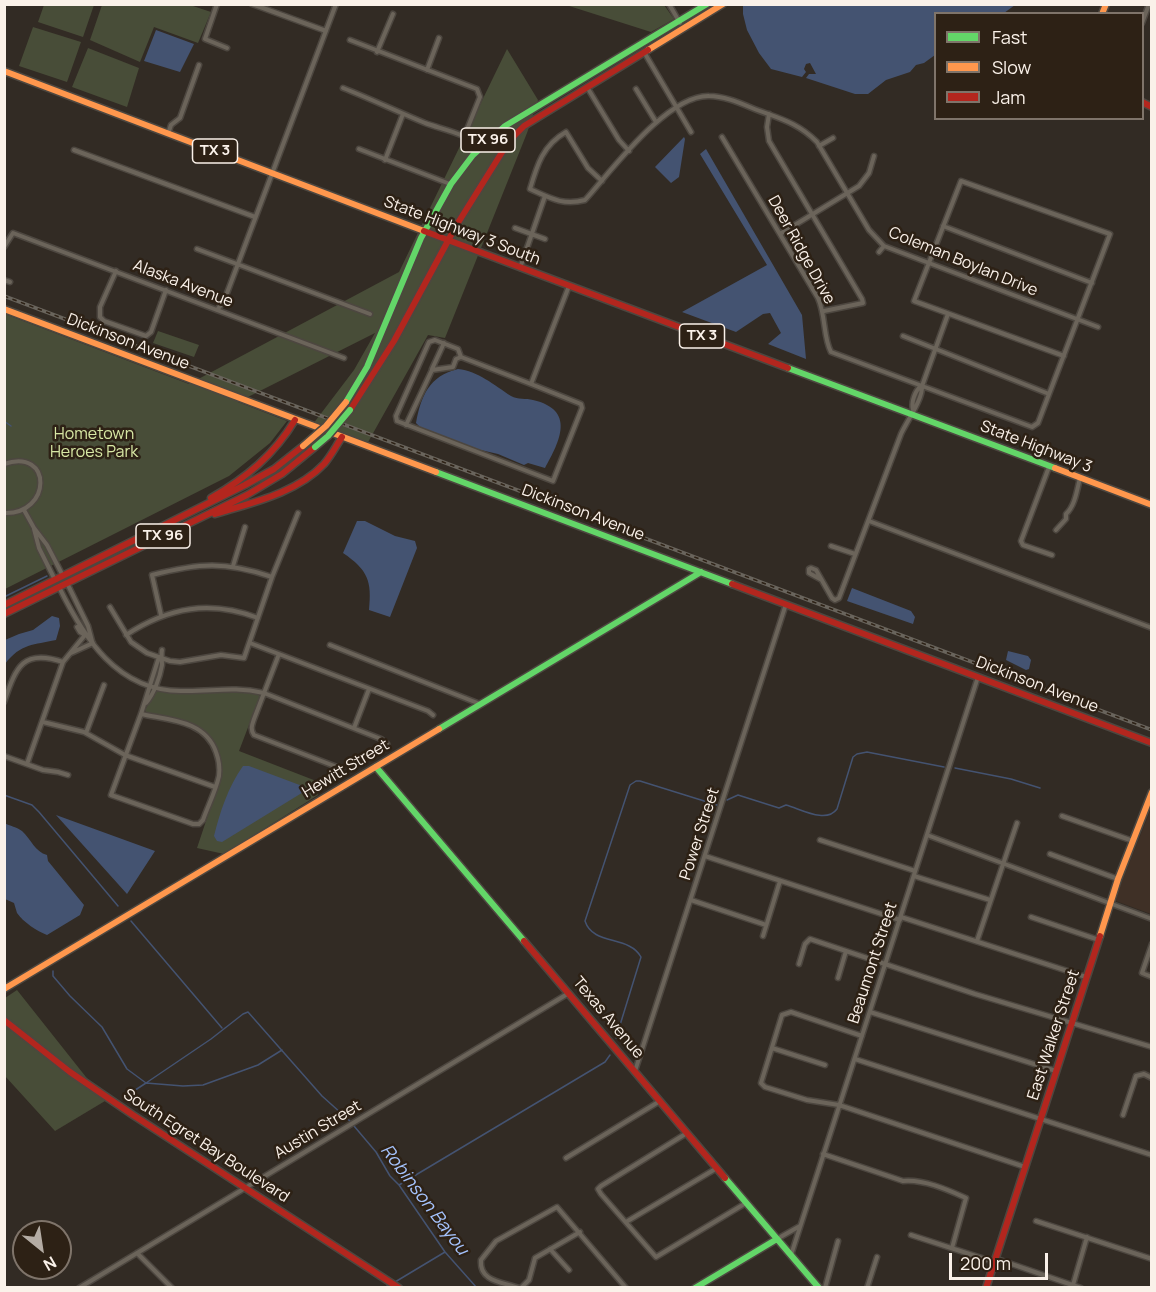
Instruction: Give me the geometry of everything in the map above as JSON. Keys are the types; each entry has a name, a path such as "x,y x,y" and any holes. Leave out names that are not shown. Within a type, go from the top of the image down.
{"main road":[{"name":"TX 96","path":"4,604 245,486 274,469 303,446 326,426 346,402 367,367 394,299 425,232 451,184 480,148 505,126 707,4"},
{"name":"TX 96","path":"4,614 200,518 282,474 315,447 350,410 417,301 448,241 509,141 524,126 723,4"},
{"name":"State Highway 3 South","path":"4,71 448,241 912,412"},
{"path":"582,79 587,86"},
{"name":"Dickinson Avenue","path":"4,309 1152,743"},
{"name":"State Highway 3","path":"912,412 1152,505"},
{"path":"142,537 162,523 221,492 257,468 277,448 295,420"},
{"path":"200,518 304,481 322,467 342,437"},
{"name":"Hewitt Street","path":"4,989 701,572"},
{"path":"63,576 67,583"},
{"path":"55,580 59,587"},
{"name":"Texas Avenue","path":"376,767 819,1287"},
{"name":"East Walker Street","path":"986,1287 1118,879 1152,792"},
{"name":"South Egret Bay Boulevard","path":"4,1020 70,1072 133,1115 399,1287"},
{"path":"695,1287 777,1239"}],"street":[{"path":"218,4 205,39 227,48"},
{"path":"252,4 326,31"},
{"path":"217,309 224,301 336,4"},
{"path":"669,4 683,28"},
{"path":"1144,21 1150,6"},
{"path":"377,52 393,14"},
{"path":"427,70 439,38"},
{"path":"350,40 477,89 480,97 464,137"},
{"path":"644,52 691,132"},
{"path":"168,134 171,125 180,118 200,65"},
{"path":"587,86 619,140 629,151"},
{"path":"343,88 464,137 480,148"},
{"path":"636,89 656,122"},
{"name":"Coleman Boylan Drive","path":"602,181 588,168 566,132 554,139 544,150 530,189 569,204 585,200 656,122 696,98 708,96 722,98 787,120 807,132 819,146 869,230 884,246 1098,327"},
{"path":"386,160 403,114"},
{"path":"769,114 767,127 769,141 858,289 863,303 824,311"},
{"name":"Deer Ridge Drive","path":"722,137 824,311 828,347 831,352 1034,427 1038,423 1049,394"},
{"path":"819,146 833,138"},
{"path":"359,149 451,184"},
{"path":"74,150 255,217"},
{"path":"780,234 859,186 869,173 873,156"},
{"path":"903,336 1049,394 1064,356 1077,320 1092,283 1110,234 961,181 914,301 1064,356"},
{"path":"520,268 545,196"},
{"path":"943,226 1092,283"},
{"path":"515,228 545,239"},
{"name":"Alaska Avenue","path":"4,247 14,233 344,358"},
{"path":"879,252 884,246"},
{"path":"197,249 370,314"},
{"path":"116,271 99,312 104,321 146,336 151,332 166,290"},
{"path":"4,280 10,282"},
{"path":"531,384 569,286"},
{"path":"820,579 832,598 838,599 948,314"},
{"path":"435,340 458,350 461,357 531,384 581,404 582,408 554,481 397,421 396,416 429,342 435,340"},
{"path":"406,425 444,343"},
{"path":"432,370 453,367 456,359 461,357"},
{"path":"4,464 16,460 27,462 39,474 42,482 39,493 24,510 4,513"},
{"path":"1049,467 1021,541 1023,545 1052,555"},
{"path":"1056,530 1063,524 1066,514 1070,511 1080,478"},
{"path":"24,510 44,540 63,576"},
{"path":"110,607 126,635 140,649 161,657 180,662 221,655 244,658 272,577 298,513"},
{"path":"869,521 1152,628"},
{"path":"233,566 245,527"},
{"path":"34,528 37,543 55,580"},
{"path":"831,546 855,555"},
{"path":"44,558 52,554"},
{"path":"161,615 152,575 186,566 211,564 233,566 272,577"},
{"path":"67,583 88,626 92,642"},
{"path":"59,587 85,635 103,658 130,678 152,686 182,692 246,689 264,693 381,739 387,744"},
{"name":"Power Street","path":"635,1071 786,604"},
{"path":"126,635 161,615 200,608 230,609 258,618"},
{"path":"27,764 63,662 85,635"},
{"path":"68,654 92,642"},
{"path":"250,643 428,711 433,715"},
{"path":"330,645 480,705"},
{"path":"141,714 185,722 205,734 214,746 219,762 218,777 199,824 193,824 111,795 125,755 144,706 152,686 162,650"},
{"path":"279,654 251,728 252,732 254,735 337,766 341,771"},
{"path":"4,702 16,672 23,664 32,658 41,656 63,662"},
{"name":"Beaumont Street","path":"791,1255 978,677"},
{"path":"86,733 104,685"},
{"path":"354,728 369,689"},
{"path":"43,722 86,733 125,755 214,787"},
{"path":"4,756 68,776"},
{"path":"1062,816 1134,842"},
{"path":"977,941 1017,823"},
{"path":"927,835 1152,919"},
{"path":"820,840 990,900"},
{"path":"1050,854 1118,879"},
{"path":"705,856 1087,977"},
{"path":"763,936 780,880"},
{"path":"691,900 766,925"},
{"path":"1031,917 1099,940"},
{"path":"799,963 807,940 810,939 975,994 1152,1047"},
{"path":"1152,944 1142,973 1152,977"},
{"path":"838,978 846,951"},
{"name":"Austin Street","path":"79,1287 569,993"},
{"path":"862,1036 788,1012 782,1015 761,1081 763,1086 807,1100 839,1105 1025,1167"},
{"path":"870,1012 1056,1071"},
{"path":"772,1048 825,1065"},
{"path":"855,1059 1152,1155"},
{"path":"1123,1115 1136,1076 1144,1074 1152,1078"},
{"path":"566,1158 660,1101"},
{"path":"687,1133 606,1183 600,1187 599,1191 656,1257 746,1203"},
{"path":"823,1154 903,1181 911,1180 951,1191 966,1198 952,1248"},
{"path":"626,1222 717,1168"},
{"path":"580,1232 535,1258 532,1262 529,1280 520,1287 493,1282 483,1271 481,1260 496,1241 557,1207 560,1208 626,1287"},
{"path":"1036,1221 1152,1259"},
{"path":"777,1239 801,1225"},
{"path":"912,1235 995,1261 1000,1260 1081,1287"},
{"path":"1073,1285 1087,1238"},
{"path":"825,1287 838,1241"},
{"path":"550,1250 569,1270"},
{"path":"137,1253 172,1287"},
{"path":"867,1287 877,1257"}],"shaded area":[{"path":"1151,809 1151,914 1116,901"}],"green space":[{"path":"44,5 94,5 83,37 38,22"},
{"path":"102,5 190,5 211,12 198,43 154,27 140,62 90,40"},
{"path":"566,5 664,5 674,19 651,32"},
{"path":"33,27 81,42 67,82 19,66"},
{"path":"88,48 139,68 127,107 72,87"},
{"name":"Hometown Heroes Park","path":"507,49 538,100 527,133 445,338 428,335 367,444 313,424 354,370 375,333 238,402 287,421 270,443 229,476 5,589 5,314 189,384 399,272"},
{"path":"158,331 199,345 194,357 153,343"},
{"path":"241,690 260,696 239,751 324,784 315,789 318,795 224,854 197,848 220,779 221,766 204,732 179,719 147,714 145,710 155,692 159,691 183,693"},
{"path":"17,990 105,1101 55,1131 5,1076 5,998"}],"water":[{"path":"743,4 1015,5 1005,12 934,12 934,56 924,63 916,65 910,72 886,80 868,94 855,94 806,78 809,74 816,74 810,63 806,64 804,69 806,72 802,77 771,69 759,53 747,30"},
{"path":"156,30 194,44 180,72 144,61"},
{"path":"684,137 679,177 671,183 655,167"},
{"path":"706,149 802,315 806,359 768,344 781,333 770,313 763,314 736,332 682,312 767,265 700,154"},
{"path":"458,369 479,376 514,397 533,400 555,411 560,419 561,428 556,447 545,468 528,463 524,465 498,454 472,448 420,427 416,423 428,388 440,377"},
{"path":"357,521 365,521 395,536 415,541 417,548 390,617 369,610 370,591 366,577 358,565 343,553"},
{"path":"852,588 911,611 915,617 913,624 847,601"},
{"path":"52,616 59,618 60,626 56,640 22,648 5,664 5,640 33,630"},
{"path":"1008,651 1028,656 1031,660 1029,669 1026,670 1006,660"},
{"path":"243,766 249,766 305,787 305,791 222,842 217,841 214,836 222,809 233,782"},
{"path":"56,815 155,851 127,894"},
{"path":"4,823 18,828 36,848 47,855 48,861 84,905 80,915 47,935 26,923 17,913 14,903 5,899"}],"waterway":[{"path":"4,421 11,426"},
{"path":"4,597 47,576"},
{"path":"727,800 738,795 779,808 786,805 813,814 826,815 837,809 853,757 857,754 867,752 944,767"},
{"path":"955,768 1011,779 1040,788"},
{"path":"616,1038 641,957 628,946 595,934 585,921 630,785 640,781 717,805"},
{"path":"4,795 32,805 118,906"},
{"path":"131,921 222,1028"},
{"name":"Robinson Bayou","path":"53,971 53,976 70,996 102,1027 127,1069 146,1083 248,1012 322,1096 351,1122"},
{"name":"Robinson Bayou","path":"123,1098 146,1083 203,1085 258,1065 282,1050"},
{"path":"399,1185 605,1062 610,1055"},
{"name":"Robinson Bayou","path":"354,1126 376,1152 390,1176 399,1185 445,1252 477,1288"},
{"path":"395,1282 445,1252"},
{"path":"384,1288 391,1284"}],"railway":[{"path":"4,296 1152,730"}],"traffic: fast":[{"path":"346,402 367,367 421,238 451,184 473,155 505,126 707,4"},
{"path":"788,368 1055,468"},
{"path":"315,447 328,436 350,410"},
{"path":"436,472 732,584"},
{"path":"439,729 701,572"},
{"path":"376,767 524,941"},
{"path":"725,1178 819,1288"},
{"path":"695,1288 777,1239"}],"traffic: slow":[{"path":"648,50 723,4"},
{"path":"1103,12 1106,4"},
{"path":"4,71 424,231"},
{"path":"4,309 436,472"},
{"path":"303,446 326,426 346,402"},
{"path":"1055,468 1152,505"},
{"path":"4,989 439,729"},
{"path":"1100,936 1118,879 1152,792"}],"traffic: jam":[{"path":"350,410 394,341 456,226 509,141 524,126 648,50"},
{"path":"1144,103 1152,107"},
{"path":"424,231 788,368"},
{"path":"211,498 258,465 278,444 295,420"},
{"path":"215,514 273,496 301,482 324,464 342,437"},
{"path":"4,605 245,485 274,469 303,446"},
{"path":"4,614 247,495 282,474 315,447"},
{"path":"732,584 1152,743"},
{"path":"986,1288 1100,936"},
{"path":"524,941 725,1178"},
{"path":"4,1020 70,1072 133,1115 399,1288"}]}
